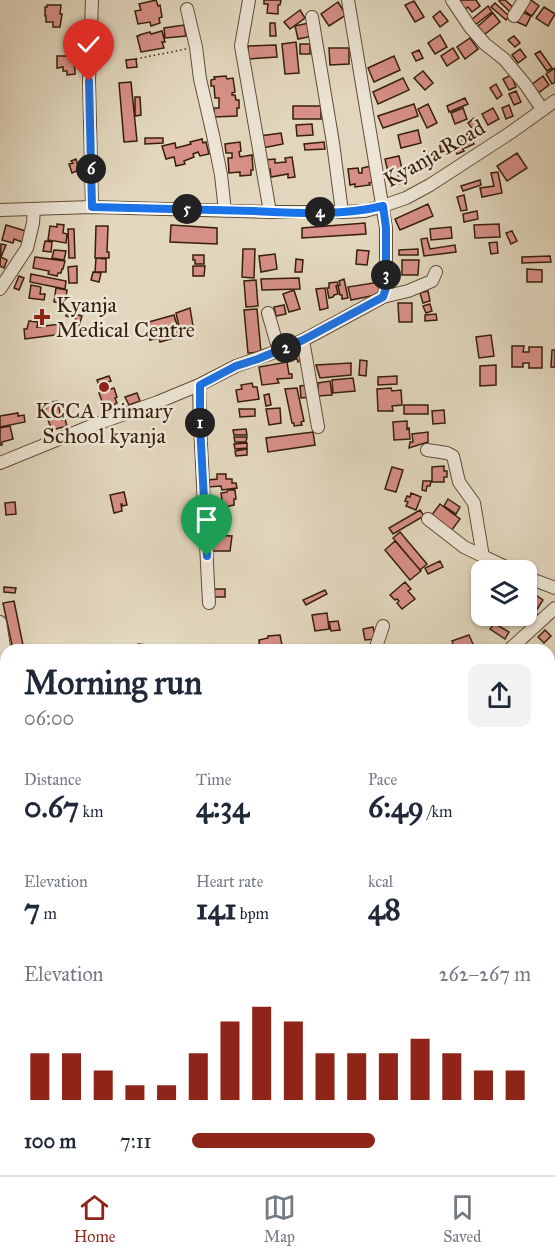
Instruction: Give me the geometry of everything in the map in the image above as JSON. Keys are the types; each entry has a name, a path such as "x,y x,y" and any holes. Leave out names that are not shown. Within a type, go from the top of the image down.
{"street":[{"path":"92,0 89,81 92,207"},
{"path":"249,0 241,46 270,212"},
{"path":"348,0 386,228 386,288 383,297"},
{"path":"452,0 470,27 485,44 504,59 525,84 542,110"},
{"path":"514,16 524,0"},
{"path":"187,9 213,135 225,211"},
{"path":"312,17 342,212"},
{"name":"Kyanja Road","path":"0,210 92,207 270,212 365,210 406,198 430,185 555,101"},
{"path":"0,289 27,248 34,209"},
{"path":"0,463 158,402 200,385 236,366 279,351 383,297 408,291 432,281 436,272"},
{"path":"268,313 279,351"},
{"path":"303,340 318,427"},
{"path":"200,385 209,603"},
{"path":"427,450 447,453 453,458 459,482 474,503 483,557"},
{"path":"428,519 464,547 490,560"},
{"path":"537,581 555,588"},
{"path":"516,644 555,608"},
{"path":"0,622 4,644"},
{"path":"377,644 383,626"}],"path":[{"path":"135,58 196,47"}],"building":[{"path":"156,0 158,6 160,5 162,17 159,18 160,23 151,26 150,22 138,24 135,11 141,10 139,4"},
{"path":"264,0 281,0 278,5 278,14 267,13 268,4 264,4"},
{"path":"462,0 476,0 480,6 472,12 468,7 464,10 458,3"},
{"path":"500,0 505,0 516,10 512,14"},
{"path":"529,0 539,6 532,16 522,9"},
{"path":"414,1 424,17 415,22 405,5"},
{"path":"338,2 346,15 329,26 321,14"},
{"path":"495,3 509,16 506,20 491,7"},
{"path":"61,5 60,27 53,27 53,22 46,22 45,7"},
{"path":"488,6 492,12 475,25 471,20"},
{"path":"544,7 555,14 548,26 536,18"},
{"path":"300,10 305,18 290,29 284,22"},
{"path":"440,11 448,21 440,27 433,17"},
{"path":"522,12 531,16 526,26 517,22"},
{"path":"493,13 500,22 484,35 477,27"},
{"path":"270,23 275,23 276,36 270,36"},
{"path":"309,23 313,36 298,39 295,26"},
{"path":"184,25 186,36 165,38 164,28"},
{"path":"162,31 164,48 141,52 137,36"},
{"path":"440,35 447,47 435,54 428,43"},
{"path":"514,36 520,43 515,47 508,40"},
{"path":"470,38 478,49 465,59 457,47"},
{"path":"296,42 299,73 285,74 282,44"},
{"path":"300,44 310,44 310,54 300,54"},
{"path":"276,45 277,57 248,59 248,46"},
{"path":"329,48 349,48 349,64 330,65"},
{"path":"453,48 459,58 447,66 441,56"},
{"path":"520,49 526,57 518,63 512,55"},
{"path":"419,50 423,58 416,61 412,53"},
{"path":"540,51 552,68 547,71 535,54"},
{"path":"74,53 75,74 67,75 63,67 57,68 57,56 68,56"},
{"path":"394,56 400,70 374,82 368,68"},
{"path":"136,59 137,67 127,68 126,60"},
{"path":"555,68 555,82 552,84 546,74"},
{"path":"423,71 433,83 425,90 414,78"},
{"path":"511,75 516,87 509,90 503,79"},
{"path":"226,76 227,79 233,78 235,92 232,95 239,100 237,116 214,117 214,108 219,108 219,98 215,98 211,80 215,79 214,77"},
{"path":"543,76 549,85 537,94 531,85"},
{"path":"403,78 409,90 378,104 373,92"},
{"path":"131,82 137,141 124,142 119,83"},
{"path":"496,84 502,95 497,99 490,88"},
{"path":"516,91 521,102 514,105 509,94"},
{"path":"135,97 140,97 141,115 135,116"},
{"path":"465,98 468,104 449,112 447,106"},
{"path":"414,104 418,116 383,128 378,116"},
{"path":"428,104 437,123 427,128 418,109"},
{"path":"509,105 513,116 506,119 502,108"},
{"path":"293,106 321,106 321,119 293,119"},
{"path":"463,108 467,119 455,124 451,113"},
{"path":"493,108 499,119 488,125 482,114"},
{"path":"474,118 483,129 476,134 468,123"},
{"path":"312,124 313,135 297,136 296,125"},
{"path":"418,130 421,143 401,148 398,135"},
{"path":"281,133 283,144 262,148 260,136"},
{"path":"469,135 474,144 465,148 460,139"},
{"path":"145,138 163,138 163,143 145,144"},
{"path":"448,138 451,149 441,152 439,141"},
{"path":"202,139 203,143 206,142 209,154 200,156 198,152 193,154 194,157 184,161 185,164 176,166 174,157 166,159 162,146 175,143 176,148"},
{"path":"240,142 240,157 252,155 251,175 240,176 240,172 229,173 228,158 232,158 232,153 226,153 225,144"},
{"path":"324,142 325,149 305,150 304,144"},
{"path":"460,143 464,151 457,154 453,146"},
{"path":"517,153 527,168 507,181 497,166"},
{"path":"399,156 402,169 388,172 385,159"},
{"path":"292,157 295,177 288,178 288,174 271,177 270,169 265,169 264,160 275,159 275,163 286,162 285,158"},
{"path":"76,159 79,170 72,173 69,164"},
{"path":"371,166 374,182 369,183 370,185 355,187 355,184 350,185 348,169 358,168 359,173 362,173 362,168"},
{"path":"498,172 502,193 482,197 480,188 494,186 491,173"},
{"path":"404,173 407,181 399,184 396,177"},
{"path":"480,180 481,185 463,191 461,186"},
{"path":"464,195 467,210 461,211 457,197"},
{"path":"428,204 433,216 400,230 395,219"},
{"path":"477,211 478,219 464,222 463,214"},
{"path":"365,223 366,234 302,238 302,228"},
{"path":"57,224 64,225 63,233 67,234 66,243 48,240 50,226 57,227"},
{"path":"499,224 500,237 475,238 474,225"},
{"path":"6,225 26,231 22,242 14,239 13,243 2,240"},
{"path":"171,225 217,228 217,244 170,242"},
{"path":"96,226 108,226 107,252 109,252 109,258 95,258"},
{"path":"451,227 452,238 431,240 430,229"},
{"path":"68,229 74,229 75,258 69,258"},
{"path":"512,231 517,241 511,244 506,233"},
{"path":"427,238 430,249 455,245 456,252 424,256 421,239"},
{"path":"45,241 52,242 51,252 43,251"},
{"path":"497,242 498,253 491,254 489,243"},
{"path":"1,244 6,245 1,257 7,260 4,268 0,266"},
{"path":"243,249 255,249 254,278 242,277"},
{"path":"418,249 418,255 399,255 399,250"},
{"path":"54,250 66,251 64,260 52,258"},
{"path":"357,250 369,251 367,265 356,264"},
{"path":"275,254 277,269 261,272 259,256"},
{"path":"193,255 204,255 204,264 195,264"},
{"path":"550,256 551,262 522,263 522,257"},
{"path":"35,257 65,261 61,273 57,276 48,274 49,271 33,268"},
{"path":"96,258 106,259 106,272 95,272"},
{"path":"296,259 303,260 302,272 295,272"},
{"path":"402,260 419,260 418,275 402,275"},
{"path":"77,266 77,283 69,283 68,267"},
{"path":"193,266 205,266 204,276 193,276"},
{"path":"527,269 542,270 542,282 527,282"},
{"path":"93,272 101,273 99,282 91,280"},
{"path":"31,274 66,281 65,289 30,282"},
{"path":"19,276 24,278 19,290 14,288"},
{"path":"299,278 300,289 262,290 261,279"},
{"path":"344,279 348,298 342,299 338,286 339,281"},
{"path":"256,280 258,306 246,307 244,281"},
{"path":"337,282 338,294 329,298 327,288 329,288 329,283"},
{"path":"379,282 381,294 351,300 348,287"},
{"path":"31,285 41,287 40,294 45,294 44,300 29,298"},
{"path":"56,288 67,290 65,304 54,302"},
{"path":"325,288 328,308 320,310 316,289"},
{"path":"294,290 300,309 289,312 283,294"},
{"path":"428,291 430,301 423,303 420,293"},
{"path":"398,303 412,303 412,322 399,322"},
{"path":"430,304 432,311 426,313 423,306"},
{"path":"284,305 286,314 276,316 274,307"},
{"path":"190,308 194,332 181,336 176,313"},
{"path":"257,309 261,352 248,353 244,310"},
{"path":"67,312 82,316 79,325 74,324 76,319 66,316"},
{"path":"436,314 437,320 425,321 425,315"},
{"path":"174,315 179,332 173,334 174,338 160,342 159,338 150,340 145,323"},
{"path":"29,321 38,322 37,327 60,324 62,334 25,339 24,329 27,329"},
{"path":"491,335 494,356 479,358 476,337"},
{"path":"512,346 524,346 523,352 529,352 529,347 542,347 542,368 529,368 529,363 523,363 523,367 512,367"},
{"path":"552,350 555,350 555,367 551,367"},
{"path":"300,352 300,361 290,360 289,355"},
{"path":"360,360 367,361 366,376 359,375"},
{"path":"287,362 292,378 277,379 279,383 262,385 259,367"},
{"path":"351,363 351,375 320,378 316,365"},
{"path":"496,365 496,385 480,386 480,366"},
{"path":"109,376 111,381 99,385 97,380"},
{"path":"397,376 397,384 378,385 378,377"},
{"path":"353,378 355,391 333,393 332,380"},
{"path":"330,381 332,395 318,396 318,383"},
{"path":"252,383 253,387 257,387 259,399 238,402 236,390 242,389 241,385"},
{"path":"307,385 309,397 301,398 300,386"},
{"path":"114,388 117,397 115,398 117,403 113,405 115,409 106,412 99,393"},
{"path":"297,388 304,421 301,422 302,425 294,426 285,389"},
{"path":"391,388 392,391 401,390 402,405 392,406 393,411 378,411 377,389"},
{"path":"137,393 140,401 129,405 125,397"},
{"path":"269,394 271,405 266,406 264,395"},
{"path":"57,401 62,420 65,419 67,426 52,430 44,410 46,409 45,404"},
{"path":"404,405 428,405 428,414 404,414"},
{"path":"280,408 281,423 269,425 266,409"},
{"path":"239,409 255,409 255,416 240,417"},
{"path":"444,410 445,423 433,424 432,411"},
{"path":"18,413 18,416 24,415 25,422 0,427 0,416"},
{"path":"407,421 410,439 394,440 393,422"},
{"path":"10,426 13,439 2,442 0,445 0,428"},
{"path":"246,429 247,435 234,435 233,430"},
{"path":"313,432 315,445 268,452 266,438"},
{"path":"428,432 428,442 409,448 410,442 413,442 412,434"},
{"path":"234,437 247,437 246,442 235,442"},
{"path":"247,443 247,448 235,449 234,444"},
{"path":"247,449 247,455 236,456 235,451"},
{"path":"444,466 447,477 444,477 444,482 432,482 432,467"},
{"path":"392,467 403,470 396,492 385,489"},
{"path":"217,474 226,474 226,479 232,479 232,483 236,483 237,488 222,490 221,486 208,487 208,480 217,479"},
{"path":"423,481 431,481 426,491 422,490"},
{"path":"235,490 236,499 234,499 234,505 223,507 221,493"},
{"path":"124,492 127,505 122,506 121,504 122,511 114,513 110,495"},
{"path":"411,493 421,497 416,510 406,506 408,502 405,501"},
{"path":"448,499 460,507 456,514 444,506"},
{"path":"15,502 16,514 6,515 5,503"},
{"path":"440,504 460,519 451,531 431,516"},
{"path":"420,510 424,516 393,534 389,528"},
{"path":"400,532 427,564 420,570 393,538"},
{"path":"212,535 232,536 230,551 212,551"},
{"path":"395,541 421,571 410,580 385,550"},
{"path":"440,561 443,567 428,574 425,568"},
{"path":"405,582 411,589 408,591 415,599 402,609 397,603 399,601 390,595"},
{"path":"4,587 16,588 15,593 4,592"},
{"path":"211,589 225,589 225,597 211,597"},
{"path":"325,590 327,594 306,605 303,600"},
{"path":"537,596 543,600 537,609"},
{"path":"14,601 23,644 12,644 3,603"},
{"path":"327,613 329,629 315,631 312,615"},
{"path":"338,621 340,630 331,631 329,622"},
{"path":"492,626 499,626 509,632 505,639 490,629"},
{"path":"373,627 376,639 365,640 363,629"},
{"path":"545,630 551,636 544,643 538,637"},
{"path":"280,635 282,644 259,644 259,640 268,638 268,636"},
{"path":"469,635 473,644 453,644 452,641"}],"place":[{"name":"Kyanja Medical Centre","path":"42,317"},
{"name":"KCCA Primary School kyanja","path":"104,387"}],"route":[{"path":"89,81 92,207 342,212 383,206 386,228 386,288 383,297 289,347 236,366 200,385 207,556"}]}
